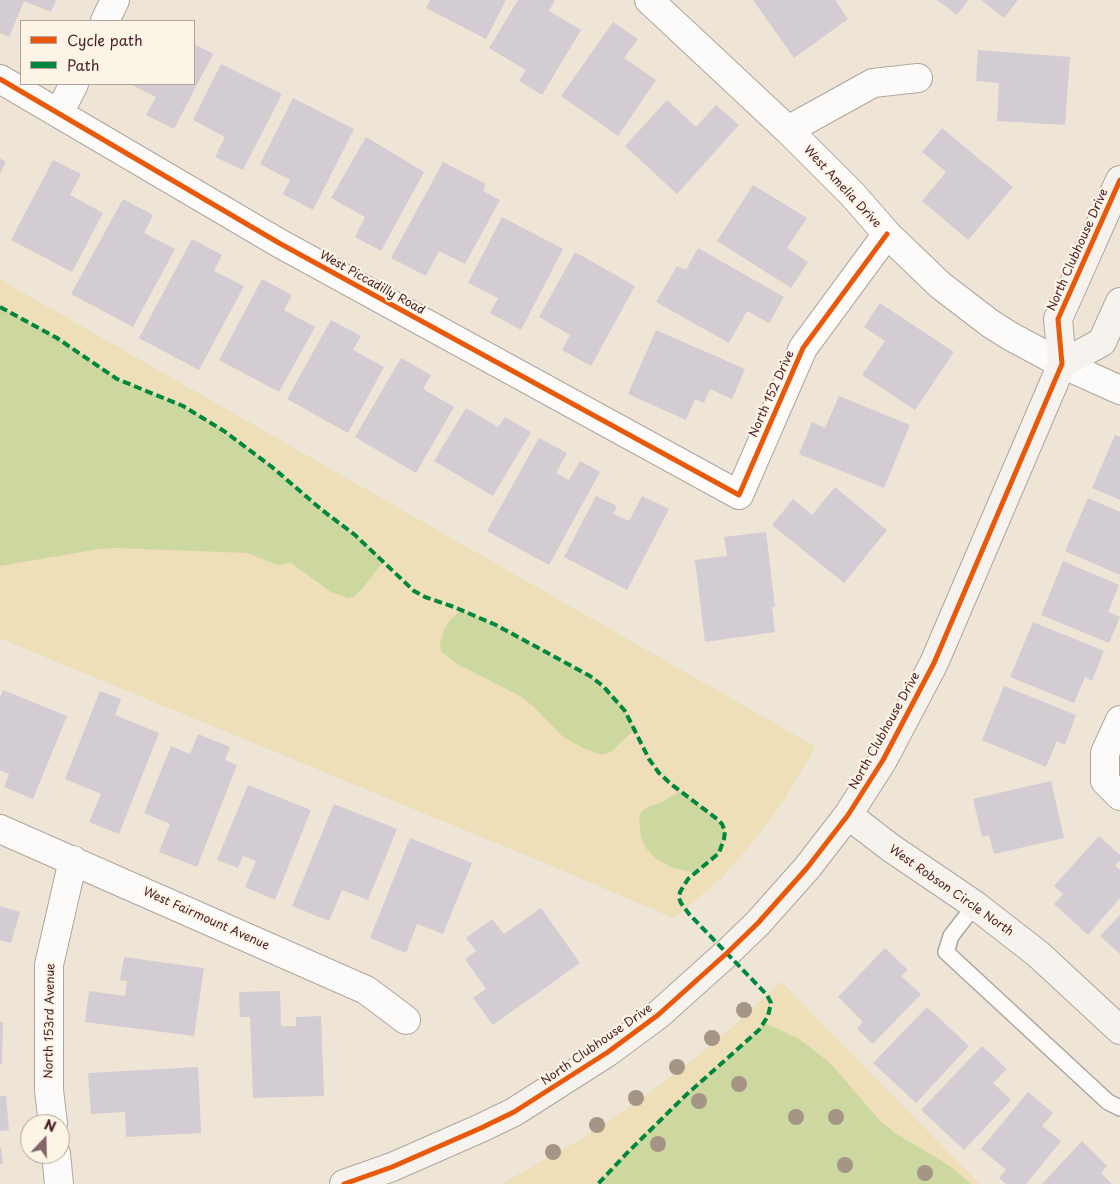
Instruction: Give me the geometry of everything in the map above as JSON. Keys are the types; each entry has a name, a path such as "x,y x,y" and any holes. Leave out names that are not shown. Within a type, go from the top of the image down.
{"street":[{"path":"105,20 115,0"},
{"name":"West Amelia Drive","path":"649,0 788,130 852,195 887,234 940,285 991,324 1062,364 1120,390"},
{"path":"788,130 873,83 918,78"},
{"name":"West Piccadilly Road","path":"0,79 279,244 739,495"},
{"path":"59,113 73,85"},
{"name":"North Clubhouse Drive","path":"344,1184 392,1167 506,1116 608,1052 658,1015 758,924 807,868 848,815 883,760 934,662 1062,364 1058,319 1120,180"},
{"name":"North 152 Drive","path":"739,495 803,348 887,234"},
{"path":"1062,364 1102,342 1120,302"},
{"path":"1113,788 1105,753 1120,720"},
{"name":"West Robson Circle North","path":"848,815 891,848 975,905 1038,954 1120,1030"},
{"name":"West Fairmount Avenue","path":"0,829 366,990 406,1020"},
{"name":"North 153rd Avenue","path":"51,1114 48,1090 49,965 74,860"},
{"path":"57,1164 59,1184"}],"lane":[{"path":"975,905 951,936 946,952 1108,1102 1120,1108"}],"green space":[{"path":"0,280 815,747 783,801 754,840 722,877 674,918 560,869 0,638"},
{"path":"781,982 979,1184 502,1184 582,1139 632,1106 687,1065 734,1026"}],"sand":[{"path":"0,280 815,747 783,801 754,840 722,877 674,918 560,869 0,638 0,566 99,549 116,548 247,553 277,565 291,563 331,592 348,598 353,597 361,590 384,561 272,467 224,431 183,406 117,379 58,338 0,307","holes":["461,610 496,625 590,676 615,698 635,729 611,752 601,755 583,748 562,736 534,707 520,696 457,664 441,651 440,641 445,628","680,791 717,819 725,831 719,853 696,873 673,868 656,859 646,848 641,838 639,819 641,812"]},
{"path":"781,982 979,1184 971,1184 955,1170 895,1133 881,1122 831,1064 799,1039 765,1023 746,1043 686,1095 598,1184 502,1184 582,1139 632,1106 687,1065 734,1026"}],"building":[{"path":"0,0 56,0 51,12 24,1 9,37 0,33"},
{"path":"430,0 506,0 486,39 426,8"},
{"path":"518,0 555,0 549,11 581,30 542,95 519,81 526,70 489,48"},
{"path":"753,0 835,0 848,19 794,58"},
{"path":"937,0 968,0 957,15"},
{"path":"981,0 1018,0 1004,18"},
{"path":"613,22 638,39 624,58 656,80 618,136 561,96"},
{"path":"195,45 213,54 174,129 146,115 156,97 132,85 195,85"},
{"path":"978,50 1070,57 1065,125 997,121 999,83 976,81"},
{"path":"221,64 282,94 243,170 215,157 225,137 193,120"},
{"path":"293,98 354,129 313,210 283,194 290,180 260,164"},
{"path":"667,100 696,127 716,105 739,125 677,194 625,146"},
{"path":"942,128 1013,187 968,240 922,201 946,172 922,152"},
{"path":"366,137 424,172 381,251 355,237 365,217 331,198"},
{"path":"0,158 6,162 0,174"},
{"path":"53,160 81,174 70,195 103,213 72,272 11,240"},
{"path":"443,162 486,184 483,191 500,200 465,264 439,251 426,276 391,258"},
{"path":"753,185 807,218 787,248 808,262 791,288 717,241"},
{"path":"123,199 153,215 144,233 175,249 133,327 71,294"},
{"path":"502,217 563,249 521,330 490,313 498,298 468,283"},
{"path":"192,239 222,255 214,271 244,286 199,370 139,338"},
{"path":"698,248 784,297 769,323 747,311 729,343 656,302 677,266 686,270"},
{"path":"575,252 635,286 591,366 562,350 570,335 539,317"},
{"path":"262,279 292,295 284,310 315,327 279,392 219,360"},
{"path":"880,303 954,352 915,410 862,375 885,341 864,327"},
{"path":"331,320 361,336 353,350 384,367 348,433 287,399"},
{"path":"656,330 745,369 732,399 710,389 704,403 695,399 686,420 628,394"},
{"path":"401,358 431,375 423,389 454,407 416,473 355,437"},
{"path":"839,396 910,425 884,488 799,454 812,422 825,428"},
{"path":"466,408 498,427 505,417 531,432 493,496 434,461"},
{"path":"1115,435 1120,437 1120,500 1092,488"},
{"path":"539,438 567,453 556,473 569,480 580,461 600,472 549,565 487,531"},
{"path":"835,487 887,530 844,583 772,525 793,499 812,515"},
{"path":"596,496 617,506 613,514 629,521 642,496 669,509 627,590 564,557"},
{"path":"1088,498 1120,512 1120,575 1065,551"},
{"path":"766,532 775,607 772,607 775,632 705,642 695,560 727,556 724,537"},
{"path":"1063,561 1119,585 1108,612 1120,617 1109,643 1041,615"},
{"path":"1033,622 1104,651 1092,681 1085,677 1074,703 1010,677"},
{"path":"1004,686 1076,715 1065,745 1057,741 1046,767 982,740"},
{"path":"3,690 67,716 33,799 4,787 9,774 0,770 0,698"},
{"path":"100,691 121,699 115,715 159,733 119,834 89,822 101,794 65,779"},
{"path":"198,734 230,747 225,760 237,765 197,867 159,852 170,824 144,813 171,746 190,754"},
{"path":"1051,781 1064,838 994,854 989,835 982,837 973,799"},
{"path":"248,785 311,810 275,900 245,887 256,861 243,856 238,868 217,860"},
{"path":"334,804 397,829 368,900 342,890 329,921 292,906"},
{"path":"1099,836 1120,855 1120,860 1115,866 1120,870 1120,898 1088,935 1054,904 1063,894 1054,886"},
{"path":"410,838 472,863 443,934 417,924 406,953 370,938"},
{"path":"0,906 20,912 11,943 0,940"},
{"path":"541,908 580,963 493,1025 473,998 486,989 465,959 476,951 466,938 492,919 504,934"},
{"path":"1120,915 1120,954 1100,936"},
{"path":"885,948 908,970 901,976 921,994 873,1044 857,1029 863,1022 838,997"},
{"path":"124,957 204,968 194,1036 85,1022 89,991 125,996 127,981 120,980"},
{"path":"280,991 281,1026 296,1026 296,1017 321,1016 324,1096 253,1098 250,1017 240,1017 239,992"},
{"path":"927,1007 969,1046 916,1103 873,1063"},
{"path":"0,1022 3,1022 2,1064 0,1064"},
{"path":"982,1046 1007,1069 993,1083 1011,1100 964,1150 921,1110"},
{"path":"198,1067 201,1133 126,1137 125,1112 91,1114 88,1073"},
{"path":"1028,1092 1053,1113 1042,1126 1061,1141 1026,1184 1006,1184 999,1178 1006,1170 981,1149"},
{"path":"0,1096 6,1096 9,1130 0,1131"},
{"path":"1082,1141 1107,1166 1101,1173 1112,1184 1042,1184"},
{"path":"1,1148 3,1164 0,1164"}],"marked path":[{"path":"0,307 57,338 117,379 183,406 224,431 272,467 322,510 355,535 414,591 496,625 590,676 603,686 625,711 649,759 659,773 722,824 725,831 719,853 688,879 680,892 679,898 689,914 767,995 771,1003 768,1016 759,1030 686,1095 598,1184"}],"cycle path":[{"path":"0,79 279,243 739,495 803,348 887,234"},
{"path":"344,1184 392,1167 514,1112 608,1052 658,1015 758,923 807,868 848,815 883,760 934,663 1062,364 1058,319 1120,180"}]}
